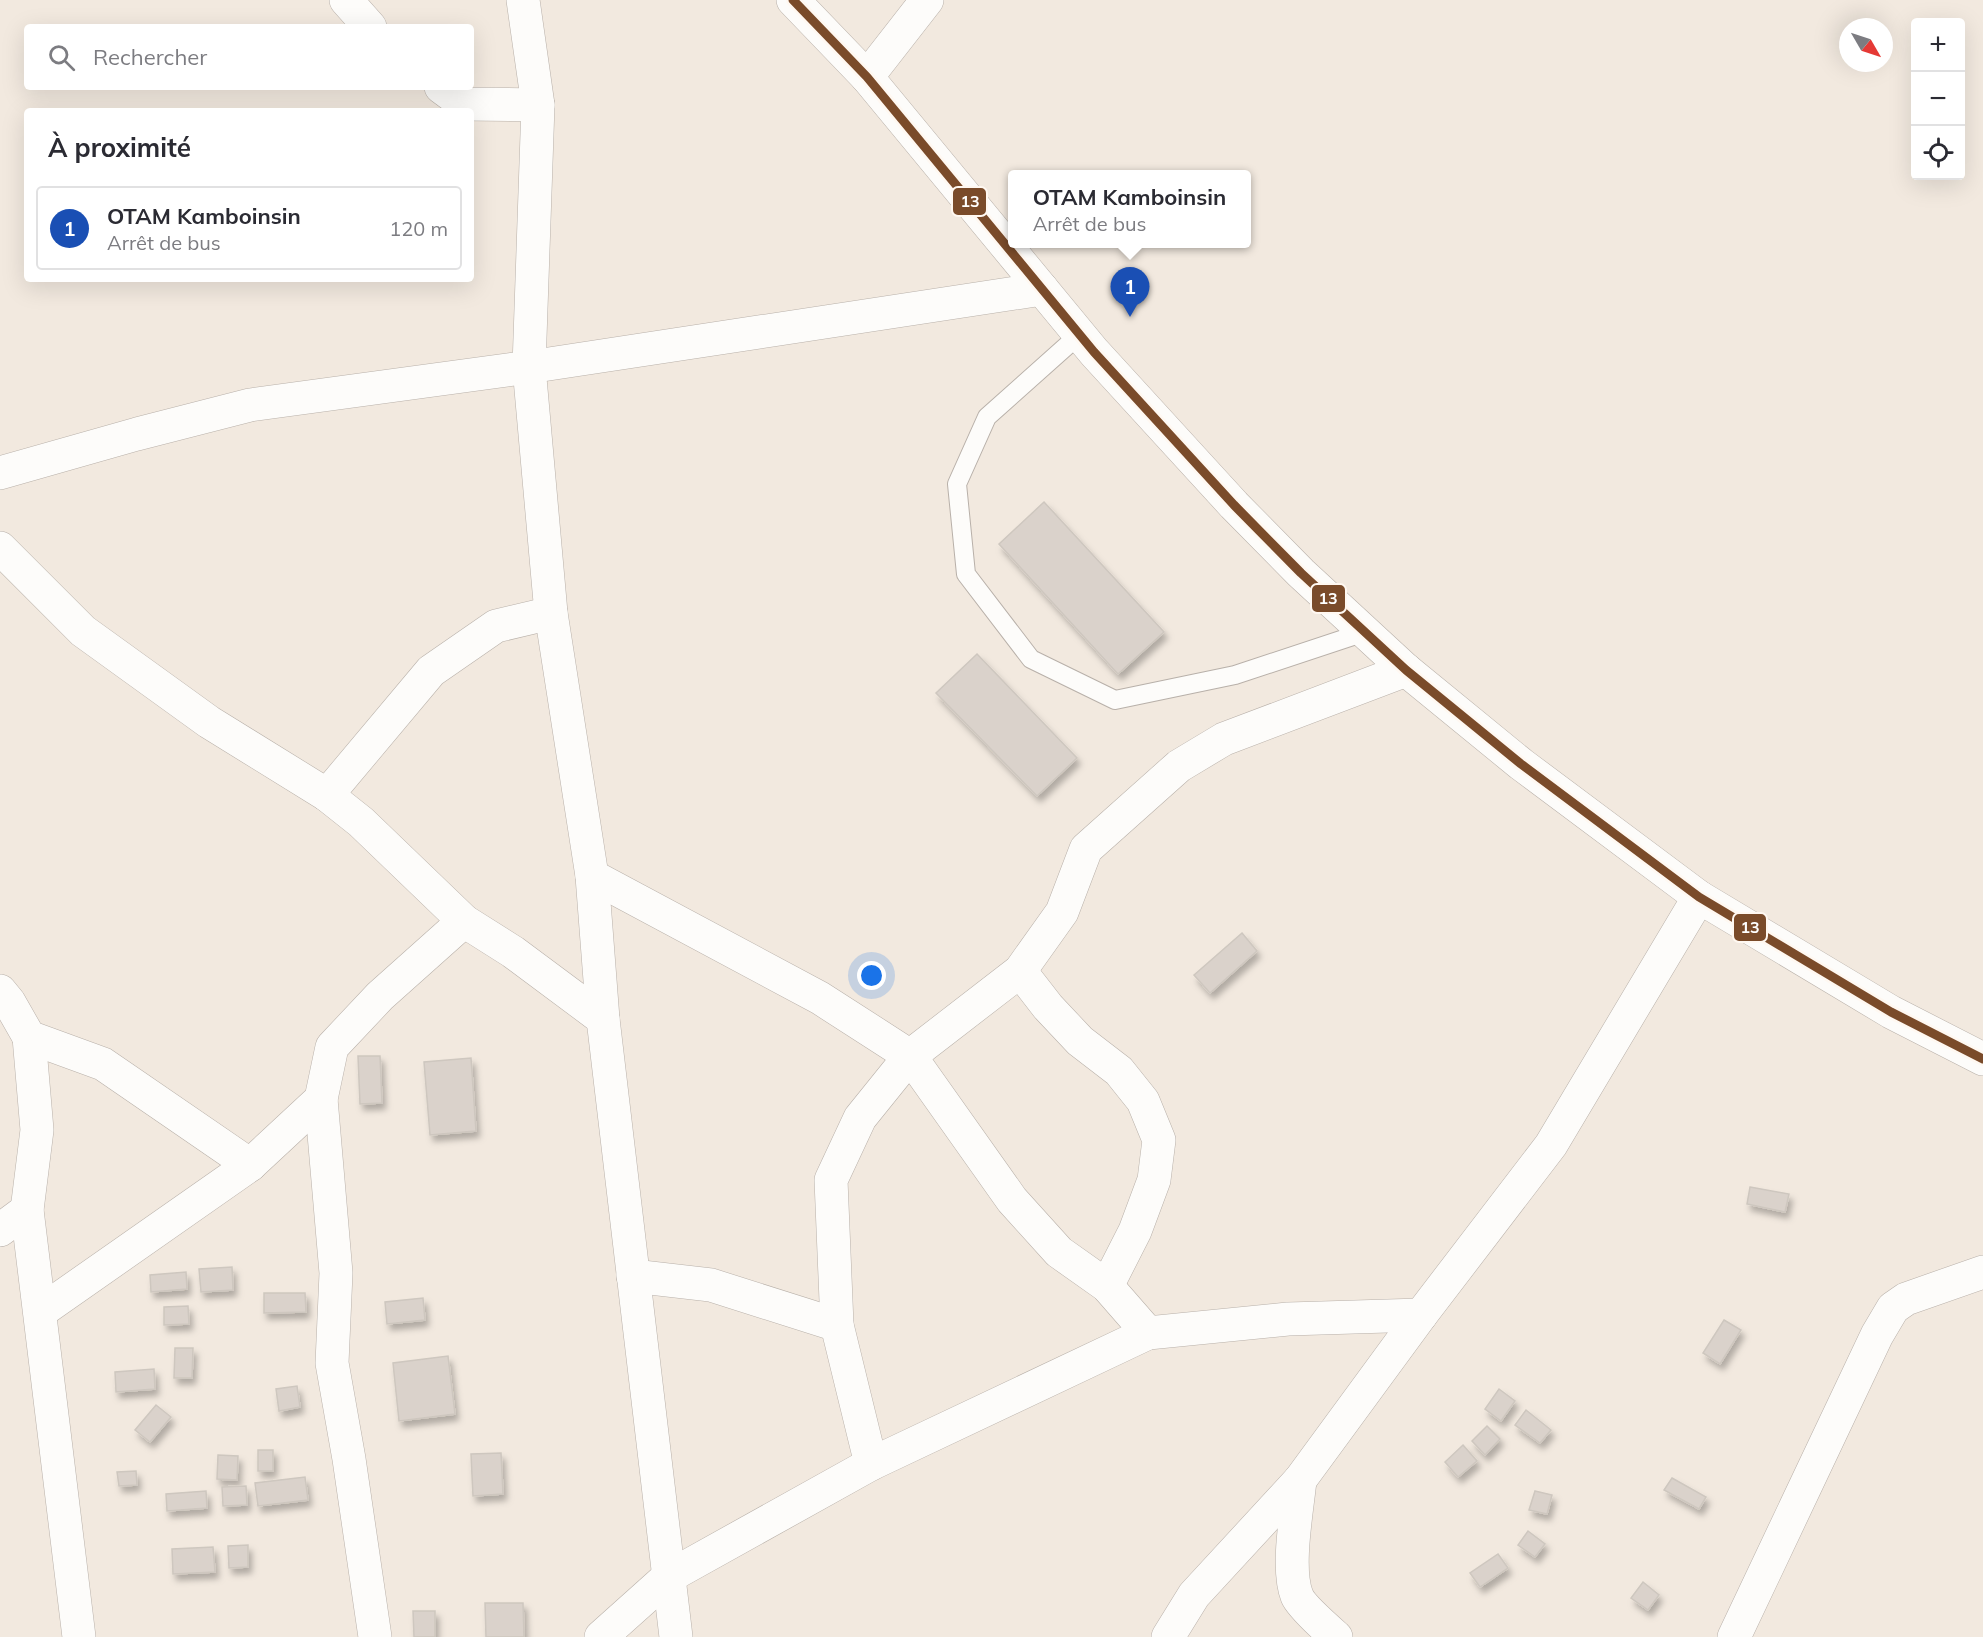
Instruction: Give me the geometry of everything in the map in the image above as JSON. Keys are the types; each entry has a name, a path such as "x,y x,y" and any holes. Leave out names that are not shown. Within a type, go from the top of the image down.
{"street":[{"path":"346,0 367,24"},
{"path":"524,0 538,105 529,368 551,613 592,876 603,1019 676,1637"},
{"path":"793,0 867,77 1008,248"},
{"path":"867,77 927,0"},
{"path":"445,90 464,104 538,105"},
{"path":"1008,248 1080,334 1234,505 1301,573 1406,670 1521,764 1699,897 1891,1012 1983,1059"},
{"path":"0,473 250,405 529,368 1042,289"},
{"path":"0,548 83,631 209,722 327,795 361,822 464,921 513,952 603,1019"},
{"path":"327,795 431,671 496,626 551,613"},
{"path":"871,1464 837,1325 831,1180 860,1118 910,1056 1020,971 1062,912 1086,849 1179,766 1224,739 1406,670"},
{"path":"592,876 820,998 910,1056 1012,1200 1059,1252 1107,1286 1148,1333"},
{"path":"1168,1637 1194,1595 1300,1480 1421,1315 1551,1145 1699,897"},
{"path":"375,1637 349,1459 332,1363 336,1273 321,1099 332,1047 380,996 464,921"},
{"path":"1020,971 1048,1007 1080,1041 1119,1071 1143,1101 1159,1140 1154,1180 1147,1201 1136,1231 1107,1286"},
{"path":"0,991 29,1037 37,1130 27,1210 79,1637"},
{"path":"29,1037 103,1064 250,1164"},
{"path":"40,1312 250,1164 321,1099"},
{"path":"0,1230 27,1210"},
{"path":"1734,1637 1877,1335 1893,1308 1906,1299 1983,1272"},
{"path":"633,1276 711,1285 837,1325"},
{"path":"601,1637 668,1577 871,1464 1148,1333 1288,1319 1421,1315"},
{"path":"1300,1480 1293,1541 1293,1571 1298,1598 1336,1637"}],"lane":[{"path":"1080,334 987,417 957,484 966,574 1031,659 1115,700 1234,675 1365,632"}],"building":[{"path":"1044,502 1164,632 1118,674 999,544"},
{"path":"977,654 1077,758 1037,796 936,693"},
{"path":"1242,933 1257,951 1210,993 1194,975"},
{"path":"358,1056 380,1056 382,1103 360,1104"},
{"path":"471,1058 476,1131 430,1135 424,1062"},
{"path":"1750,1187 1789,1194 1785,1212 1747,1204"},
{"path":"232,1267 233,1290 201,1292 199,1269"},
{"path":"186,1272 187,1289 151,1292 150,1275"},
{"path":"264,1293 305,1293 306,1312 264,1313"},
{"path":"423,1298 425,1320 387,1324 385,1302"},
{"path":"188,1306 189,1324 164,1325 164,1307"},
{"path":"1724,1320 1741,1330 1720,1364 1703,1353"},
{"path":"175,1348 193,1348 192,1378 174,1378"},
{"path":"448,1356 455,1414 399,1421 393,1363"},
{"path":"154,1369 155,1389 116,1392 115,1372"},
{"path":"297,1386 300,1407 279,1411 276,1389"},
{"path":"1499,1389 1515,1401 1501,1421 1485,1409"},
{"path":"156,1405 171,1417 150,1442 135,1430"},
{"path":"1526,1410 1551,1430 1540,1443 1515,1425"},
{"path":"1487,1426 1500,1439 1485,1455 1472,1441"},
{"path":"1463,1445 1477,1461 1458,1477 1445,1462"},
{"path":"258,1450 273,1450 273,1471 258,1471"},
{"path":"501,1453 503,1494 473,1496 471,1454"},
{"path":"218,1455 238,1456 237,1480 217,1479"},
{"path":"136,1471 137,1485 119,1486 117,1472"},
{"path":"305,1477 308,1500 258,1506 255,1483"},
{"path":"1672,1478 1706,1497 1699,1509 1664,1490"},
{"path":"246,1486 247,1505 223,1506 222,1487"},
{"path":"206,1491 207,1508 167,1511 166,1494"},
{"path":"1535,1491 1552,1495 1547,1514 1529,1510"},
{"path":"1528,1531 1545,1544 1535,1557 1518,1545"},
{"path":"248,1545 248,1567 229,1568 228,1546"},
{"path":"213,1547 215,1572 173,1574 172,1549"},
{"path":"1498,1554 1508,1568 1480,1587 1470,1573"},
{"path":"1643,1582 1659,1595 1648,1610 1631,1598"},
{"path":"485,1603 523,1603 524,1637 486,1637"},
{"path":"413,1611 435,1611 435,1637 414,1637"}],"transit line":[{"name":"13","path":"793,0 867,77 1008,248"},
{"name":"13","path":"1008,248 1094,352 1234,505 1301,573 1406,670 1521,764 1699,897 1891,1012 1983,1059"}],"place":[{"name":"OTAM Kamboinsin","path":"1130,317"}]}
